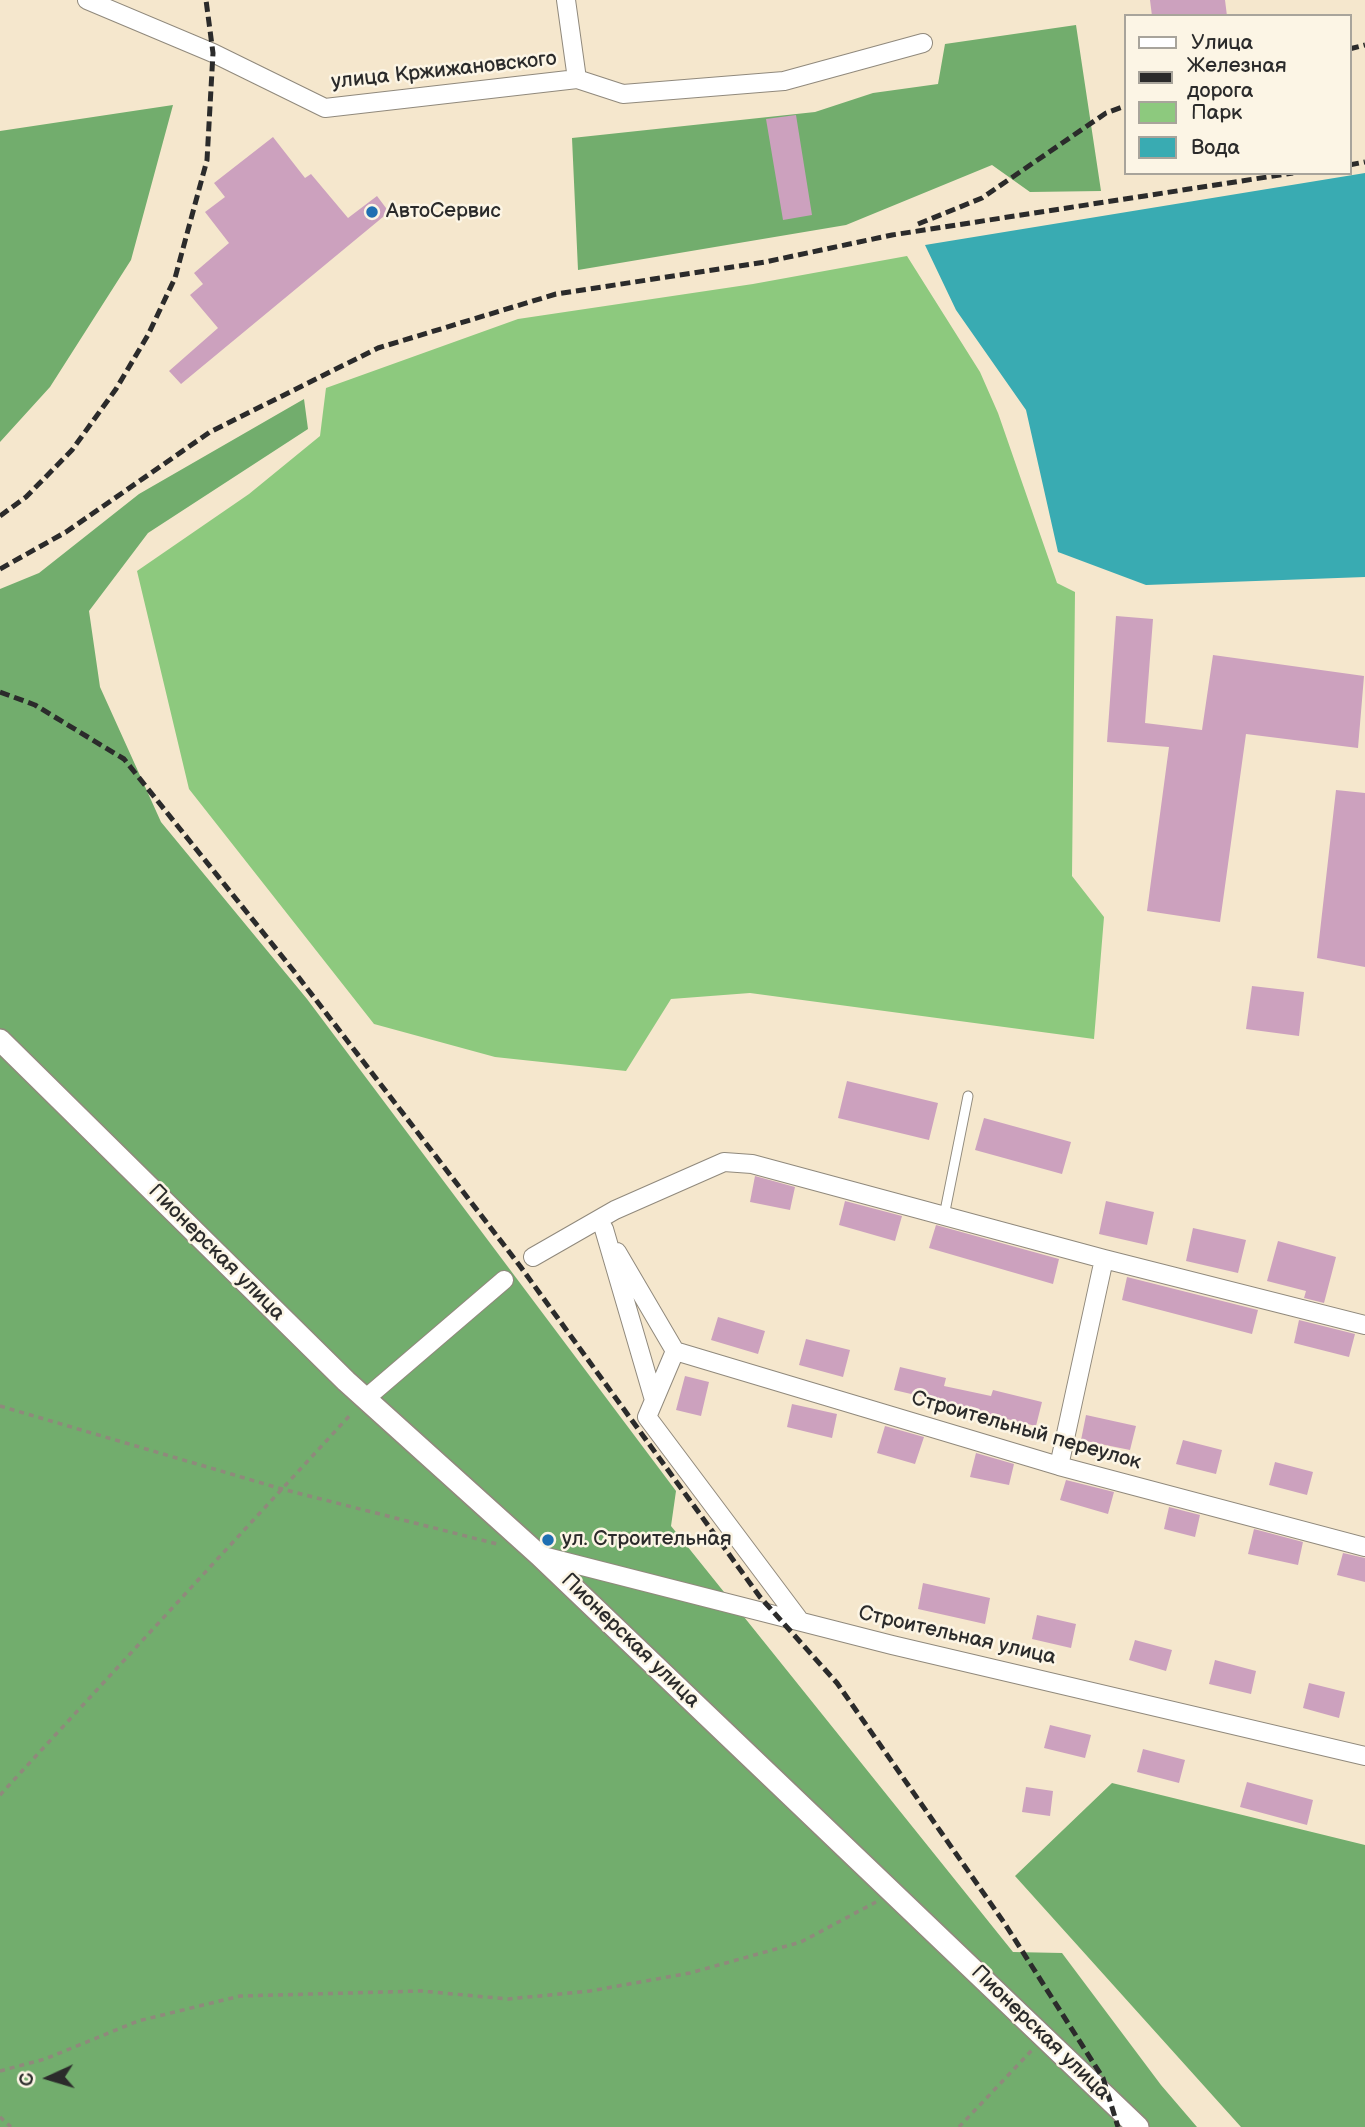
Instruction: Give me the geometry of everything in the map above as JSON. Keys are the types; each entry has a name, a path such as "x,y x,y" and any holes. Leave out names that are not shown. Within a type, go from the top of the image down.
{"street":[{"name":"улица Кржижановского","path":"87,0 213,53 325,108 577,79 623,94 784,81 923,43"},
{"name":"улица Кржижановского","path":"566,0 577,79"},
{"name":"Пионерская улица","path":"0,1040 365,1399 539,1555 1138,2127"},
{"path":"533,1257 724,1161 752,1164 1104,1259 1365,1325"},
{"path":"601,1224 676,1351 647,1417 800,1621"},
{"path":"601,1224 654,1400"},
{"path":"1059,1466 1104,1259"},
{"path":"365,1399 504,1280"},
{"name":"Строительный переулок","path":"676,1351 1059,1466 1365,1547"},
{"name":"Строительная улица","path":"539,1555 800,1621 1365,1756"}],"lane":[{"path":"944,1216 968,1096"}],"path":[{"path":"0,1795 365,1399"},
{"path":"0,1406 282,1489 499,1545"},
{"path":"0,2071 45,2059 138,2021 240,1996 421,1992 508,1998 590,1991 690,1973 802,1942 893,1893"},
{"path":"959,2127 1044,2037"},
{"path":"0,2117 11,2127"}],"green space":[{"path":"1076,25 1101,191 1030,192 992,165 846,225 578,270 572,138 815,112 873,93 938,84 945,44"},
{"path":"173,105 131,260 50,387 0,442 0,131"},
{"path":"907,256 980,372 998,413 1057,583 1075,592 1072,876 1104,917 1094,1039 750,993 671,999 626,1071 495,1057 374,1024 189,789 137,571 249,494 320,436 326,388 518,319 753,284"},
{"path":"304,399 308,429 148,533 89,611 100,687 161,822 307,999 676,1491 671,1526 1013,1952 1062,1953 1161,2085 1197,2127 0,2127 0,589 39,573 139,494"},
{"path":"1112,1783 1365,1845 1365,2127 1241,2127 1015,1876"}],"water":[{"path":"1365,173 1365,577 1146,585 1058,552 1026,410 956,310 925,245"}],"building":[{"path":"1150,0 1225,0 1227,14 1152,14"},
{"path":"796,115 812,215 783,220 766,119"},
{"path":"273,137 305,178 311,174 348,218 377,196 389,212 181,384 169,371 218,328 190,295 203,284 194,273 229,243 205,212 225,197 214,183"},
{"path":"1116,616 1153,619 1145,723 1202,730 1213,655 1364,676 1358,748 1246,734 1220,922 1147,911 1169,747 1107,742"},
{"path":"1336,790 1365,793 1365,967 1317,958"},
{"path":"1252,986 1304,992 1299,1036 1246,1029"},
{"path":"847,1081 938,1103 929,1140 838,1118"},
{"path":"984,1118 1071,1142 1062,1174 975,1150"},
{"path":"755,1176 795,1187 790,1210 750,1202"},
{"path":"845,1201 902,1216 895,1241 839,1225"},
{"path":"1106,1201 1154,1212 1147,1245 1099,1234"},
{"path":"936,1225 1059,1259 1053,1284 929,1248"},
{"path":"1193,1228 1246,1240 1238,1273 1186,1261"},
{"path":"1278,1241 1336,1257 1324,1303 1304,1298 1306,1291 1267,1281"},
{"path":"1127,1277 1258,1310 1252,1334 1122,1300"},
{"path":"718,1317 765,1331 758,1354 711,1340"},
{"path":"1299,1320 1355,1334 1349,1357 1294,1343"},
{"path":"806,1339 850,1350 843,1377 799,1365"},
{"path":"900,1367 946,1378 944,1386 991,1396 993,1390 1042,1402 1036,1426 969,1410 968,1417 952,1413 954,1404 894,1390"},
{"path":"685,1376 709,1382 701,1416 676,1410"},
{"path":"792,1404 837,1414 832,1438 787,1427"},
{"path":"1086,1415 1136,1426 1130,1450 1081,1440"},
{"path":"885,1426 924,1437 915,1464 877,1453"},
{"path":"1183,1440 1222,1450 1216,1474 1176,1464"},
{"path":"976,1453 1014,1464 1009,1485 970,1477"},
{"path":"1275,1462 1313,1472 1307,1495 1269,1485"},
{"path":"1066,1480 1114,1492 1108,1514 1060,1500"},
{"path":"1169,1507 1200,1515 1195,1537 1164,1529"},
{"path":"1254,1529 1303,1542 1298,1565 1248,1554"},
{"path":"1343,1553 1365,1558 1365,1582 1337,1575"},
{"path":"923,1583 990,1598 985,1624 918,1609"},
{"path":"1037,1615 1076,1624 1071,1648 1032,1639"},
{"path":"1135,1640 1172,1650 1166,1671 1129,1660"},
{"path":"1215,1660 1256,1671 1251,1694 1209,1684"},
{"path":"1309,1683 1345,1692 1339,1718 1303,1708"},
{"path":"1050,1725 1091,1735 1085,1758 1044,1748"},
{"path":"1143,1749 1185,1760 1179,1783 1137,1772"},
{"path":"1247,1782 1313,1800 1307,1825 1240,1807"},
{"path":"1026,1787 1053,1791 1050,1816 1022,1812"}],"railway":[{"path":"0,516 26,497 72,450 116,389 148,335 175,278 207,160 213,53 206,0"},
{"path":"1351,48 1365,45"},
{"path":"918,224 982,198 1106,113 1124,106"},
{"path":"1351,165 1365,162"},
{"path":"0,569 66,532 210,432 378,348 556,294 765,262 892,235 1280,175"},
{"path":"0,692 35,705 124,759 293,970 520,1266 760,1597 837,1683 1005,1924 1103,2078 1118,2127"}],"place":[{"name":"АвтоСервис","path":"372,212"},
{"name":"ул. Строительная","path":"548,1540"}]}
